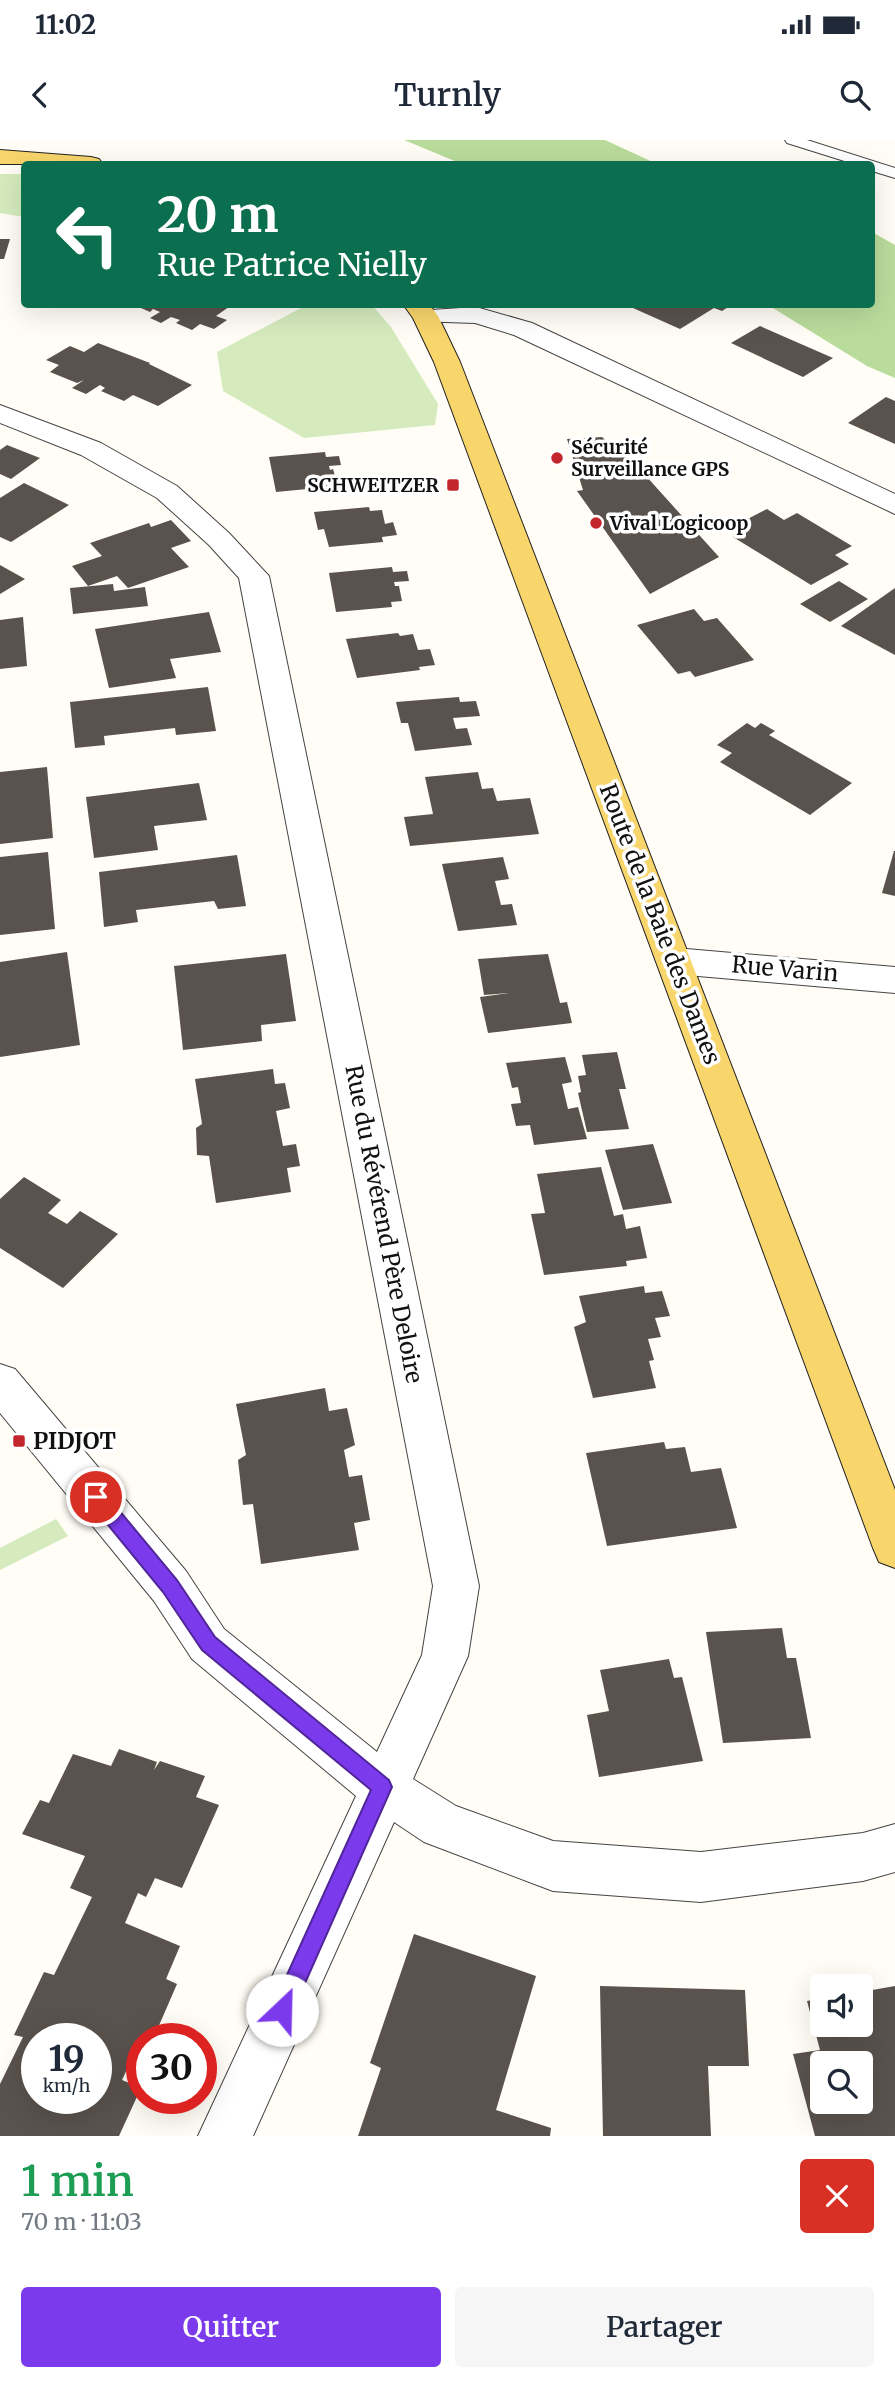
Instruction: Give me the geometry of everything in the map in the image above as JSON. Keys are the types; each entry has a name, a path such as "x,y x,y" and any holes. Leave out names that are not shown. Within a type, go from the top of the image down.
{"main road":[{"path":"0,157 52,161"},
{"name":"Route de la Baie des Dames","path":"420,310 447,362 895,1548"}],"street":[{"path":"420,310 476,315 523,329 895,505"},
{"name":"Rue du Révérend Père Deloire","path":"0,413 91,449 167,492 219,539 254,576 456,1586 444,1656 225,2136"},
{"name":"Rue Varin","path":"675,961 895,980"},
{"path":"0,1382 170,1586 208,1644 382,1787 441,1825 553,1866 701,1877 863,1857 895,1848"}],"lane":[{"path":"792,140 858,161"},
{"path":"875,167 895,173"}],"green space":[{"path":"404,140 605,140 650,161 455,161"},
{"path":"0,174 21,174 21,216 0,213"},
{"path":"875,234 895,245 895,378 867,366 773,308 875,308"},
{"path":"301,308 375,308 391,327 438,404 435,425 304,438 223,391 217,352"},
{"path":"56,1519 68,1536 0,1570 0,1548"}],"building":[{"path":"0,239 10,239 4,259 0,259"},
{"path":"141,308 227,308 216,316 227,320 214,329 200,324 192,330 176,323 180,320 171,317 161,323 150,318 160,312 153,309 150,312"},
{"path":"633,308 714,308 680,329"},
{"path":"760,326 833,358 803,377 731,343"},
{"path":"98,343 150,363 192,385 158,406 133,395 124,401 101,391 105,388 100,385 86,394 72,388 84,380 77,383 50,372 59,365 46,360 70,346 84,352"},
{"path":"886,397 895,401 895,444 848,423"},
{"path":"602,437 646,476 719,557 650,594 577,491 583,490 567,439"},
{"path":"7,445 40,458 11,479 0,474 0,450"},
{"path":"325,452 326,457 339,456 341,465 329,466 330,470 333,469 337,483 327,484 328,487 276,492 269,457"},
{"path":"24,483 69,505 11,542 0,537 0,498"},
{"path":"369,507 370,511 382,510 385,524 393,522 397,535 382,537 383,542 329,547 324,529 318,530 314,512"},
{"path":"767,509 784,520 797,513 852,546 835,555 849,564 811,585 733,537 741,532 732,527"},
{"path":"171,520 191,541 171,548 189,567 128,588 117,576 88,586 72,566 102,556 90,543 149,523 151,527"},
{"path":"0,565 25,579 0,594"},
{"path":"392,567 393,572 407,571 409,581 394,582 395,586 399,586 402,601 391,602 392,607 336,612 329,573"},
{"path":"839,581 868,599 830,622 800,604"},
{"path":"113,584 114,591 145,587 148,606 73,614 70,588"},
{"path":"895,588 895,655 841,626"},
{"path":"694,609 704,621 717,618 754,660 695,677 690,671 678,674 637,625"},
{"path":"209,612 221,652 170,659 176,678 109,688 95,629"},
{"path":"23,617 27,666 0,669 0,620"},
{"path":"398,633 400,636 413,634 418,650 430,649 435,665 419,667 420,670 357,678 346,639"},
{"path":"208,687 216,731 176,735 175,728 104,736 105,745 75,748 70,702"},
{"path":"459,697 460,702 476,701 480,716 453,718 456,729 467,728 472,745 415,751 408,723 401,723 396,702"},
{"path":"747,723 755,728 761,723 775,731 769,735 852,783 810,815 720,762 732,753 717,745"},
{"path":"47,767 53,838 0,844 0,772"},
{"path":"478,772 482,789 493,788 497,801 530,798 539,834 410,846 404,817 433,814 425,777"},
{"path":"199,783 207,820 154,826 158,850 94,858 86,797"},
{"path":"895,851 895,896 882,893"},
{"path":"48,852 55,929 0,935 0,857"},
{"path":"237,855 246,906 218,909 214,901 136,910 138,922 104,927 99,872"},
{"path":"503,857 509,879 495,881 501,905 512,904 517,925 458,931 442,864"},
{"path":"67,952 80,1045 0,1057 0,962"},
{"path":"286,954 296,1021 261,1025 262,1041 183,1050 174,966"},
{"path":"548,954 560,1003 567,1002 572,1023 488,1033 480,997 509,993 484,995 478,959"},
{"path":"617,1052 626,1089 619,1089 629,1129 587,1132 578,1093 581,1092 578,1076 586,1075 582,1055"},
{"path":"565,1057 572,1082 562,1084 568,1109 578,1107 587,1139 534,1145 530,1125 516,1126 511,1104 521,1103 518,1087 512,1088 506,1063"},
{"path":"273,1069 275,1084 285,1083 290,1108 276,1111 283,1146 296,1144 300,1166 287,1168 291,1192 216,1203 209,1156 197,1155 196,1128 202,1124 195,1079"},
{"path":"653,1144 672,1203 623,1210 605,1150"},
{"path":"601,1167 614,1216 623,1214 626,1229 640,1226 647,1258 626,1261 627,1266 544,1275 531,1214 545,1213 537,1174"},
{"path":"24,1177 61,1200 48,1213 67,1224 80,1211 118,1234 63,1288 0,1248 0,1199"},
{"path":"644,1286 645,1293 662,1291 670,1316 655,1318 661,1337 648,1339 654,1360 649,1361 656,1388 593,1398 574,1327 586,1322 579,1296"},
{"path":"325,1388 329,1411 347,1408 355,1445 344,1450 349,1477 362,1475 370,1520 354,1523 359,1550 261,1564 253,1504 243,1505 238,1460 246,1455 236,1404"},
{"path":"664,1442 666,1449 685,1447 691,1472 721,1468 737,1528 607,1546 586,1453"},
{"path":"782,1628 787,1658 796,1658 811,1738 723,1743 706,1632"},
{"path":"669,1659 674,1678 682,1677 703,1761 599,1777 587,1715 609,1711 600,1670"},
{"path":"119,1749 157,1762 154,1770 160,1761 205,1776 196,1797 219,1805 182,1888 155,1878 146,1897 138,1893 125,1923 180,1946 166,1979 177,1984 160,2023 126,2023 126,2071 122,2080 126,2082 126,2114 129,2114 119,2136 0,2136 0,2084 21,2041 21,2114 112,2114 112,2023 21,2023 21,2037 14,2035 44,1972 54,1975 92,1897 70,1888 85,1856 22,1834 40,1800 49,1803 73,1754 111,1766"},
{"path":"414,1934 536,1976 496,2110 551,2128 550,2136 358,2136 381,2068 370,2063"},
{"path":"600,1986 745,1990 749,2066 708,2066 711,2136 603,2136"},
{"path":"895,1986 895,2136 815,2136 793,2054 810,2051 810,2114 873,2114 873,2051 813,2051 820,2050 817,2037 873,2037 873,1990"}],"place":[{"name":"Sécurité Surveillance GPS","path":"557,458"},
{"name":"SCHWEITZER","path":"453,485"},
{"name":"Vival Logicoop","path":"596,523"},
{"name":"PIDJOT","path":"19,1441"}],"route":[{"path":"96,1497 170,1586 208,1644 382,1787 282,2010"}]}
